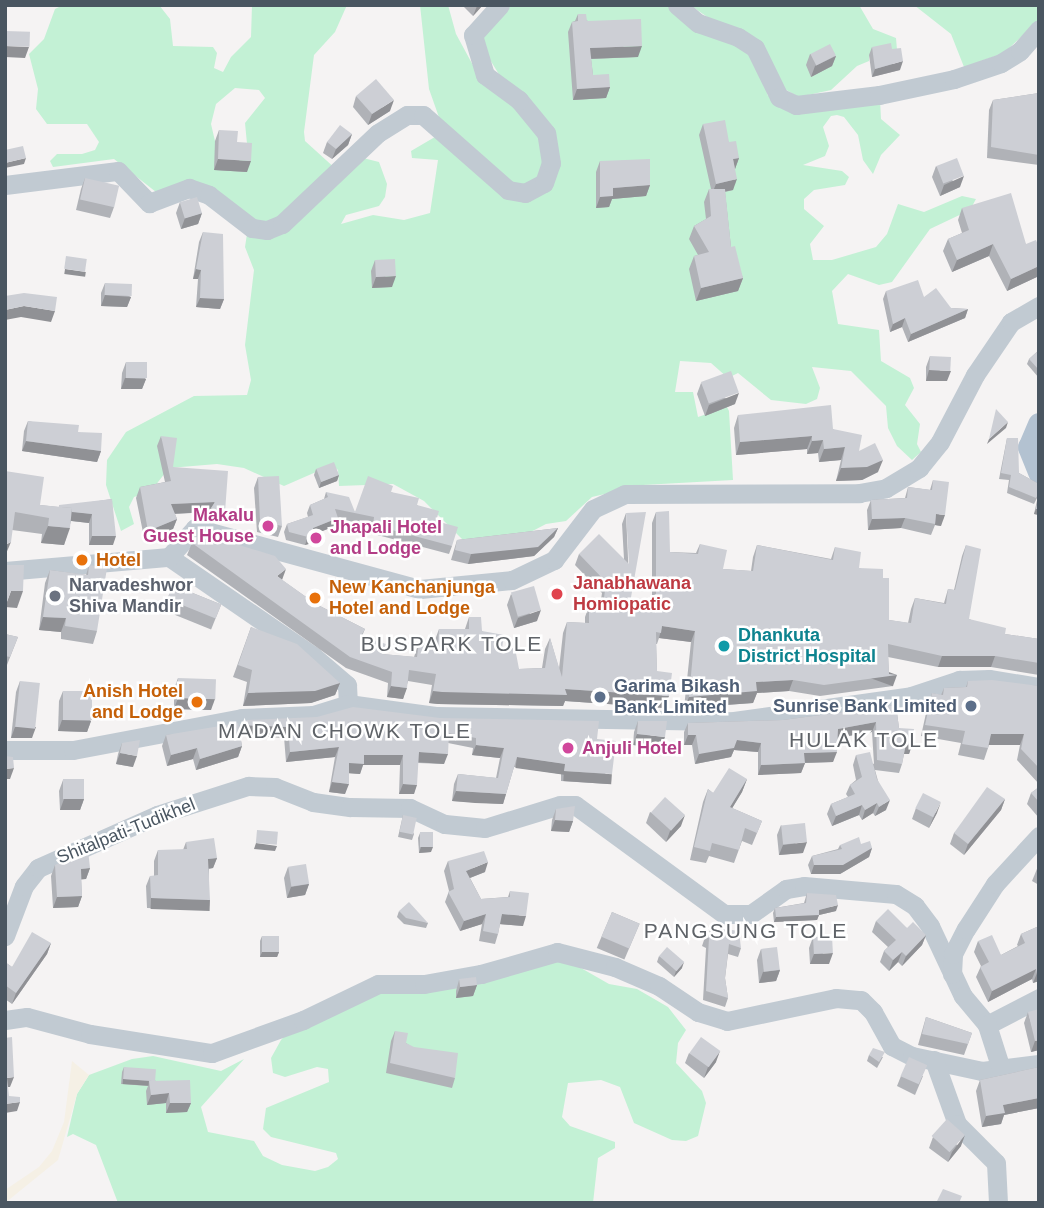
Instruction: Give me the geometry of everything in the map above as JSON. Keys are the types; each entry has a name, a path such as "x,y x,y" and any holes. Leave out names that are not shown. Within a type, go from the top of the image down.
{"main road":[{"path":"1039,424 1029,447 1039,472"}],"street":[{"path":"5,185 118,170 149,203 189,188 209,195 252,228 267,230 282,224 378,133 407,115 423,115 508,190 525,192 544,183 551,163 546,133 519,100 485,75 473,35 500,5"},
{"path":"677,5 698,23 738,37 755,48 779,97 796,105 880,95 954,79 1002,63 1020,51 1039,29"},
{"path":"169,557 195,528 420,589 512,580 554,560 593,509 625,495 859,494 886,488 919,468 940,442 975,374 1011,322 1039,306"},
{"path":"5,570 169,557 313,656 346,685 348,704"},
{"path":"5,750 73,750 242,718 313,715 348,704 437,716 734,721 911,696 959,680 989,679 1039,687"},
{"name":"Shitalpati-Tudikhel","path":"5,936 24,886 38,868 158,815 248,786 275,788 313,802 350,807 410,808 445,824 485,828 560,805 575,805 724,914 751,914 786,889 804,886 896,894 915,906 930,926 952,975 987,1025 1002,1072"},
{"path":"952,975 953,954 966,929 995,884 1039,835"},
{"path":"5,1020 27,1017 90,1034 212,1053 303,1020 378,984 424,984 481,974 557,952 615,967 659,986 698,1012 727,1021 836,998 861,1000 873,1012 892,1046 934,1060 1002,1072 1039,1064"},
{"path":"987,1025 1039,998"},
{"path":"934,1060 957,1124 996,1163 998,1203"}],"green space":[{"path":"63,5 159,5 170,19 173,46 213,47 217,53 214,68 223,72 231,57 251,37 252,5 347,5 335,32 314,55 304,132 305,141 337,170 287,216 261,226 211,193 156,192 114,159 53,167 50,161 57,154 82,154 95,150 99,142 87,124 47,124 36,109 38,89 29,54 44,39 55,9","holes":["235,88 259,90 265,98 245,123 248,154 215,141 211,124 216,104"]},
{"path":"420,5 448,5 456,34 475,69 528,120 543,144 544,175 528,184 508,184 441,123 429,89"},
{"path":"509,5 668,5 736,43 759,65 768,96 880,99 881,119 900,135 881,155 873,174 863,160 858,135 844,117 837,115 831,116 823,127 829,146 825,156 803,165 842,171 849,177 845,185 814,190 804,199 804,209 824,226 810,244 813,260 832,260 876,247 887,234 898,204 924,212 962,196 976,199 970,210 930,229 892,282 879,285 848,274 832,291 838,324 879,330 881,361 910,378 914,388 905,405 920,424 917,444 921,452 912,460 897,446 888,428 886,406 851,371 812,367 820,388 817,399 806,404 771,400 738,373 728,378 711,363 680,361 675,392 693,392 698,417 727,407 729,411 733,480 643,485 592,497 566,521 546,524 521,537 464,541 424,501 393,484 339,486 338,470 332,465 284,486 244,468 217,464 169,468 151,491 134,497 129,507 134,524 121,531 106,485 107,460 126,432 194,396 247,395 251,380 245,345 254,270 245,247 247,234 270,233 363,158 379,162 387,184 385,197 379,206 346,215 341,224 373,215 404,220 430,213 438,160 412,158 411,151 440,134 509,197 554,164 484,50 483,35"},
{"path":"690,5 859,5 873,29 896,38 897,50 869,55 869,61 857,66 831,90 799,97 779,86 768,59"},
{"path":"914,5 1039,5 1039,20 1004,53 964,67 951,34"},
{"path":"560,956 609,984 637,989 668,1007 686,1030 678,1043 676,1063 702,1091 706,1103 698,1136 686,1141 672,1140 634,1123 620,1087 601,1080 568,1083 562,1117 570,1126 615,1142 615,1148 598,1158 593,1203 118,1203 96,1145 73,1134 67,1137 77,1094 89,1075 132,1059 153,1056 221,1071 244,1059 201,1107 208,1132 254,1141 263,1156 282,1165 315,1171 328,1167 338,1159 336,1153 271,1137 263,1129 266,1108 329,1082 328,1069 317,1067 285,1077 273,1073 271,1058 281,1040 302,1018 326,1002"}],"sand":[{"path":"72,1061 89,1075 77,1094 58,1160 5,1203 5,1190 39,1167 52,1151 64,1122"}],"building":[{"path":"578,14 586,14 587,21 641,19 642,46 590,48 593,75 609,74 610,87 577,89 572,22 578,21"},
{"path":"5,31 30,32 29,47 5,46"},
{"path":"891,43 892,49 901,48 903,61 875,69 872,47"},
{"path":"830,44 836,56 816,66 810,54"},
{"path":"376,79 394,100 372,114 356,96"},
{"path":"1039,93 1039,155 991,147 993,100"},
{"path":"725,120 729,142 736,141 739,158 733,159 737,179 716,184 703,124"},
{"path":"340,125 352,134 336,149 327,142"},
{"path":"219,130 238,131 237,142 252,143 251,161 218,159"},
{"path":"23,146 26,158 5,163 5,150"},
{"path":"957,158 964,176 943,184 936,166"},
{"path":"650,159 650,185 613,188 613,196 600,197 600,161"},
{"path":"85,178 119,186 114,207 80,199"},
{"path":"709,189 725,189 731,247 735,246 743,278 701,288 694,256 709,252 694,226 711,216"},
{"path":"1011,193 1026,244 1036,240 1039,247 1039,266 1011,279 993,244 957,260 948,239 969,230 962,208"},
{"path":"197,197 202,213 185,219 180,202"},
{"path":"203,232 223,234 224,299 200,298 201,270 196,269"},
{"path":"66,256 87,259 85,272 64,269"},
{"path":"395,259 396,276 376,277 375,260"},
{"path":"918,280 924,297 936,288 951,308 968,309 911,334 905,318 893,324 886,291"},
{"path":"105,283 132,284 132,296 105,295"},
{"path":"24,293 57,297 55,311 24,306 5,310 5,296"},
{"path":"1039,350 1039,370 1029,359"},
{"path":"930,356 951,357 950,371 929,370"},
{"path":"126,362 147,362 147,378 126,378"},
{"path":"731,371 739,393 709,404 701,382"},
{"path":"831,405 833,429 862,435 859,451 875,443 883,460 867,467 841,468 845,447 824,449 823,440 812,441 812,436 740,442 738,415"},
{"path":"996,409 1008,422 989,439"},
{"path":"28,421 79,425 78,432 102,433 101,451 26,441"},
{"path":"161,436 177,438 173,467 228,471 225,512 211,508 215,502 171,504 177,519 148,531 140,487 171,481"},
{"path":"1007,438 1018,438 1019,473 1039,484 1036,498 1009,487 1011,475 1001,473"},
{"path":"334,462 339,475 321,482 316,469"},
{"path":"5,471 44,477 40,505 72,508 70,528 48,526 49,518 15,512 11,542 5,545"},
{"path":"279,476 282,526 260,521 258,477"},
{"path":"368,476 393,486 391,492 419,498 417,505 439,511 436,521 458,527 452,546 373,525 374,517 335,509 338,518 313,528 315,535 308,537 289,532 287,524 313,515 310,505 328,497 326,492 349,497 355,512"},
{"path":"933,480 949,482 945,515 936,514 935,524 905,518 872,519 871,500 907,498 908,487 932,490"},
{"path":"112,499 116,536 92,536 92,514 72,512 72,508 59,507 59,505"},
{"path":"669,511 670,552 698,554 700,544 727,550 723,569 753,571 757,545 833,560 835,547 861,552 859,568 883,569 883,578 889,578 889,620 911,623 915,598 946,604 948,589 955,590 966,545 981,549 969,619 1006,628 1005,634 1039,639 1039,663 995,656 942,656 888,644 889,674 897,675 824,685 793,680 756,682 757,691 689,697 695,631 662,626 661,633 656,632 657,671 672,673 669,696 565,689 567,695 442,692 433,691 436,674 409,670 407,688 391,686 392,672 350,657 192,543 200,533 275,556 286,569 277,576 316,604 365,629 361,636 386,644 382,654 417,657 419,642 438,645 439,629 469,629 469,617 481,617 482,631 504,635 502,649 515,648 519,669 545,668 550,638 562,677 567,622 589,623 589,606 603,606 606,582 579,554 599,534 629,564 626,513 646,512 630,603 656,605 656,512"},
{"path":"558,528 538,547 471,554 455,550 457,540"},
{"path":"5,564 24,565 23,591 11,591 5,607"},
{"path":"89,565 107,568 97,631 65,626 66,618 43,617 50,570 88,575"},
{"path":"173,585 221,604 216,618 167,599"},
{"path":"534,586 541,610 518,617 511,593"},
{"path":"251,627 297,644 340,683 315,691 248,693 252,670 238,665"},
{"path":"5,634 18,637 10,657 5,656"},
{"path":"178,678 216,679 215,699 177,698"},
{"path":"992,680 1039,686 1039,768 1021,749 1024,734 991,734 988,748 962,744 965,731 925,725 932,693 943,695 944,688 967,687 968,681"},
{"path":"20,681 40,683 35,729 15,727"},
{"path":"63,691 92,691 92,720 63,720"},
{"path":"896,705 899,728 914,729 912,745 906,744 902,764 877,760 876,722 838,729 837,752 804,753 805,763 761,765 761,743 737,740 734,748 699,754 696,735 688,735 688,723 783,720"},
{"path":"353,707 440,718 599,721 597,739 616,741 612,774 564,771 565,764 517,757 506,794 456,791 458,774 498,778 504,748 476,745 476,738 449,733 448,754 419,752 417,785 403,784 403,755 364,755 364,764 349,763 349,784 332,782 339,747 290,752 288,727 240,725 247,720 317,717"},
{"path":"638,721 667,721 665,737 637,734"},
{"path":"238,723 242,746 200,759 197,748 171,755 166,735"},
{"path":"140,740 137,756 120,753 122,743"},
{"path":"870,752 877,779 890,800 879,807 877,803 865,810 862,805 836,816 831,804 855,794 850,785 862,777 856,755"},
{"path":"5,756 13,757 14,768 5,769"},
{"path":"729,768 747,779 730,807 762,821 757,833 745,828 739,850 712,843 710,851 694,847 708,789 713,793"},
{"path":"63,779 84,779 84,799 63,799"},
{"path":"987,787 1005,799 968,844 954,833"},
{"path":"1039,787 1039,802 1031,793"},
{"path":"923,793 941,802 933,817 915,808"},
{"path":"665,797 685,815 671,831 651,813"},
{"path":"575,806 573,821 555,820 556,809"},
{"path":"403,815 417,818 413,835 399,832"},
{"path":"805,823 807,842 783,844 781,826"},
{"path":"257,830 278,832 277,845 256,843"},
{"path":"420,832 433,832 433,847 420,847"},
{"path":"859,837 861,844 870,841 872,848 843,865 814,865 812,856 842,849 840,845"},
{"path":"214,838 217,858 208,859 210,900 151,898 150,876 158,875 158,850 187,849 186,842"},
{"path":"88,850 90,868 81,869 82,896 57,897 55,865"},
{"path":"484,851 488,862 466,871 481,899 510,897 510,891 529,893 526,916 502,914 498,934 483,931 486,914 464,921 448,892 454,889 448,861"},
{"path":"306,864 309,884 291,887 288,867"},
{"path":"807,893 836,895 838,905 819,910 819,915 776,917 775,908 806,903"},
{"path":"409,902 428,923 406,918 399,911"},
{"path":"888,909 907,928 913,922 926,935 906,956 902,952 893,960 884,951 896,940 876,921"},
{"path":"612,912 640,924 629,949 601,937"},
{"path":"1039,926 1039,972 1037,973 1036,969 992,991 980,967 989,962 978,941 992,935 1001,955 1025,943 1021,934"},
{"path":"711,927 739,931 741,948 729,944 725,978 728,998 706,991 709,938 705,937 710,936"},
{"path":"32,932 51,943 16,993 5,985 5,962 12,967"},
{"path":"262,936 279,936 279,952 262,952"},
{"path":"832,936 833,953 814,954 813,937"},
{"path":"667,947 684,962 676,971 659,956"},
{"path":"777,947 780,970 764,972 761,949"},
{"path":"476,977 477,985 460,987 459,979"},
{"path":"1039,1009 1039,1040 1035,1041 1028,1012"},
{"path":"926,1017 972,1033 968,1044 922,1034"},
{"path":"395,1031 408,1033 406,1043 414,1047 458,1053 455,1078 390,1063"},
{"path":"12,1037 14,1077 7,1078 9,1096 20,1097 20,1102 5,1104 5,1038"},
{"path":"701,1037 720,1051 709,1067 689,1053"},
{"path":"873,1048 885,1052 879,1062 869,1055"},
{"path":"909,1057 927,1065 919,1084 900,1076"},
{"path":"124,1067 156,1069 155,1081 123,1079"},
{"path":"1039,1067 1039,1098 1003,1105 1005,1113 986,1116 980,1080"},
{"path":"190,1080 191,1103 170,1103 169,1093 151,1095 149,1081"},
{"path":"947,1119 965,1135 949,1152 932,1136"},
{"path":"943,1189 962,1196 959,1203 936,1203"}],"place":[{"name":"Makalu Guest House","path":"268,526"},
{"name":"Jhapali Hotel and Lodge","path":"316,538"},
{"name":"Hotel","path":"82,560"},
{"name":"Janabhawana Homiopatic","path":"557,594"},
{"name":"Narvadeshwor Shiva Mandir","path":"55,596"},
{"name":"New Kanchanjunga Hotel and Lodge","path":"315,598"},
{"name":"Dhankuta District Hospital","path":"724,646"},
{"name":"Garima Bikash Bank Limited","path":"600,697"},
{"name":"Anish Hotel and Lodge","path":"197,702"},
{"name":"Sunrise Bank Limited","path":"971,706"},
{"name":"Anjuli Hotel","path":"568,748"}],"district":[{"name":"BUSPARK TOLE","path":"452,644"},
{"name":"MADAN CHOWK TOLE","path":"345,731"},
{"name":"HULAK TOLE","path":"864,740"},
{"name":"PANGSUNG TOLE","path":"746,931"}]}
